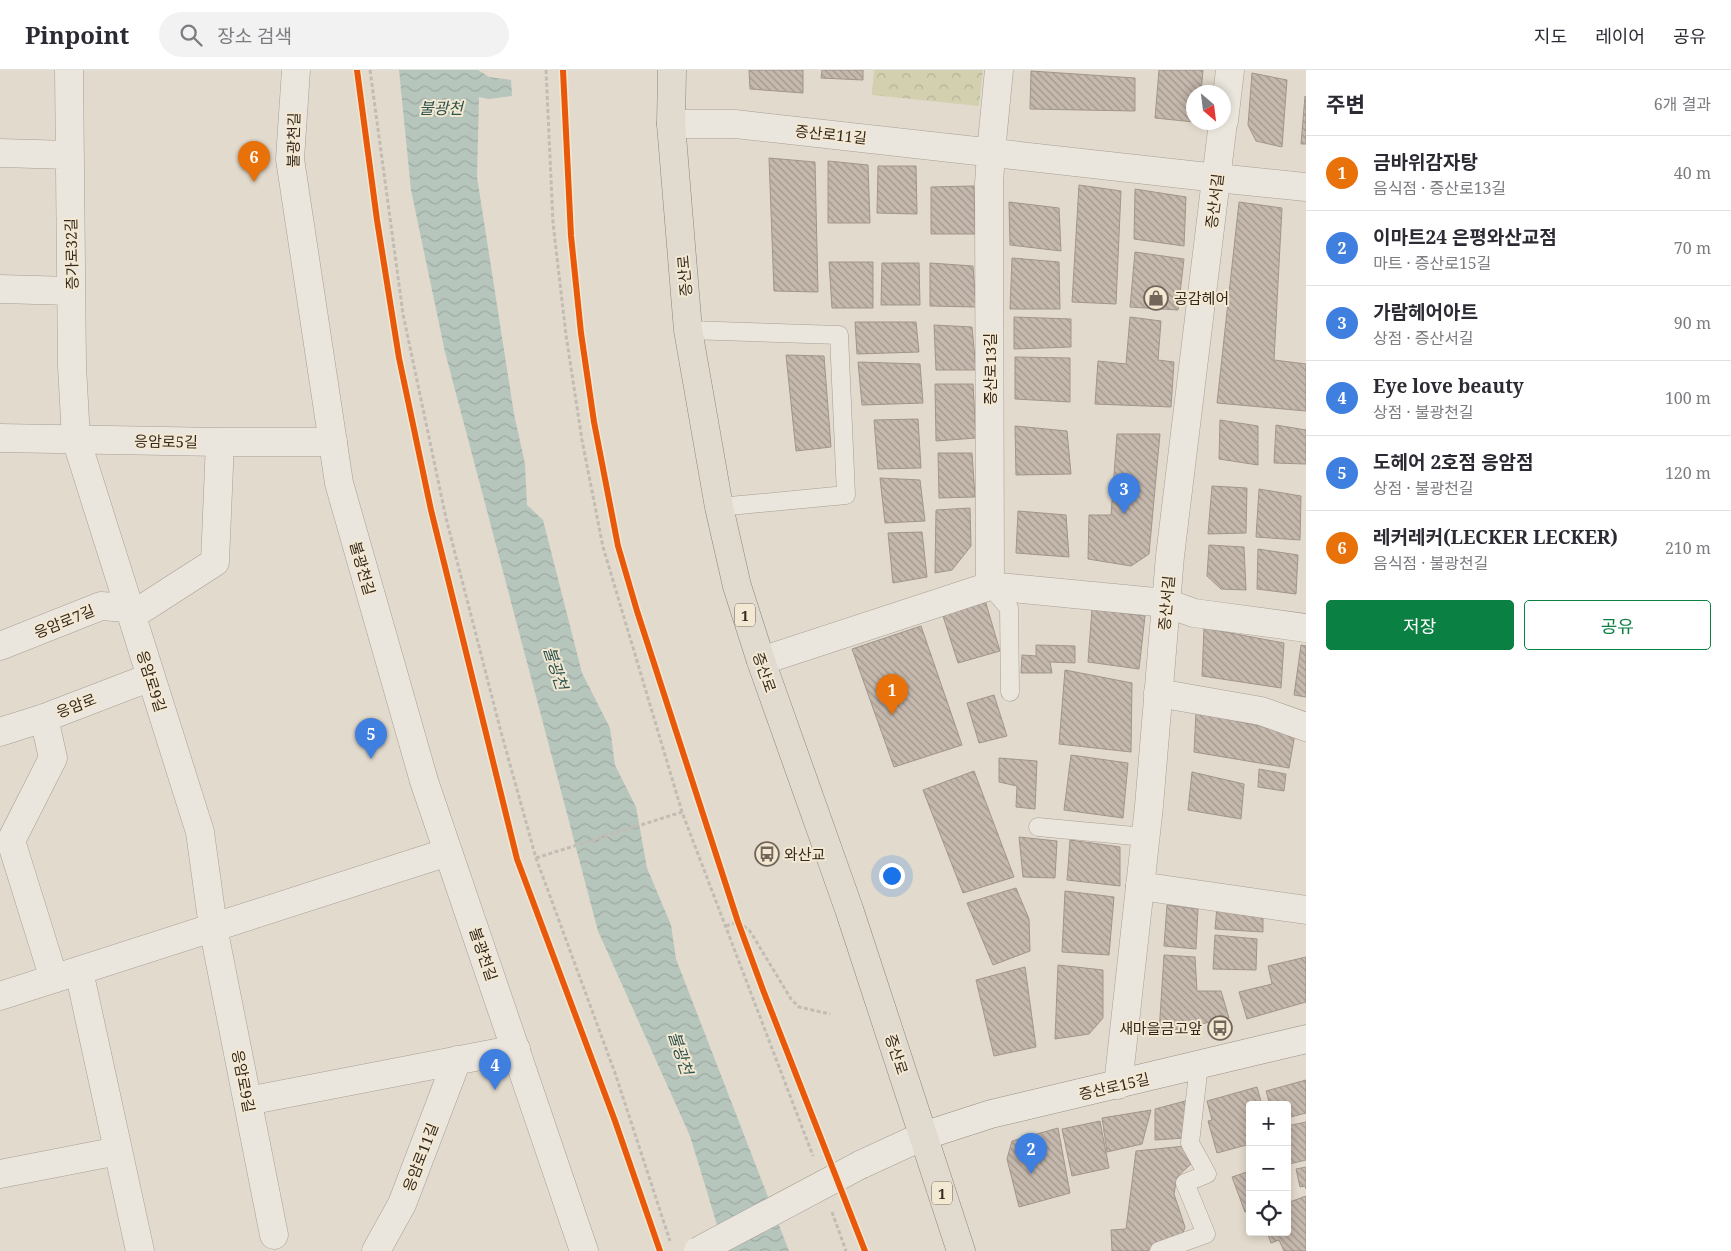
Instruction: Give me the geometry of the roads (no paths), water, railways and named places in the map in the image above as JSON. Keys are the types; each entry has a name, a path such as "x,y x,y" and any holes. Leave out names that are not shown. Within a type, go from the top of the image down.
{"main road":[{"name":"증산로","path":"672,70 670,124 688,330 719,507 737,586 761,661 849,908 961,1251"}],"street":[{"name":"증가로32길","path":"69,70 72,366 76,439"},
{"name":"불광천길","path":"296,70 290,159 339,483 424,782 584,1251"},
{"path":"990,152 999,70"},
{"name":"증산서길","path":"1228,85 1230,70"},
{"name":"증산로11길","path":"670,124 735,124 1306,187"},
{"name":"증산서길","path":"1118,1085 1145,837 1170,556 1222,130"},
{"name":"증산로13길","path":"990,152 990,586"},
{"path":"0,153 70,155"},
{"path":"0,289 71,291"},
{"name":"응암로5길","path":"0,438 333,442"},
{"name":"응암로9길","path":"76,439 200,832 213,927 274,1235"},
{"path":"129,609 142,609 215,562 220,442"},
{"path":"761,661 990,586 1166,603 1194,613 1306,628"},
{"name":"응암로7길","path":"3,638 101,606 129,609"},
{"name":"응암로","path":"0,732 44,718 151,677"},
{"path":"1158,693 1261,711 1306,727"},
{"path":"44,718 53,758 10,841 67,975 118,1151 140,1251"},
{"path":"0,996 448,852"},
{"path":"1140,886 1306,910"},
{"name":"증산로15길","path":"698,1251 860,1165 923,1136 991,1114 1306,1039"},
{"path":"248,1101 516,1049"},
{"name":"응암로11길","path":"376,1251 402,1204 457,1060"},
{"path":"0,1174 118,1151"}],"lane":[{"path":"688,330 839,335 846,495 719,507"},
{"path":"990,586 1009,608 1010,692"},
{"path":"1038,827 1145,837"},
{"path":"1159,1251 1206,1234 1185,1183 1206,1174 1190,1143 1199,1065"}],"water":[{"name":"불광천","path":"399,70 478,70 489,77 511,80 512,96 489,99 479,97 477,177 514,414 525,464 527,505 543,520 582,673 610,728 615,765 636,807 647,868 671,925 676,959 789,1251 725,1251 690,1136 598,931 445,352 411,190"}],"place":[{"name":"레커레커(LECKER LECKER)","path":"254,182"},
{"name":"공감헤어","path":"1156,298"},
{"name":"가람헤어아트","path":"1124,514"},
{"name":"금바위감자탕","path":"892,715"},
{"name":"도헤어 2호점 응암점","path":"371,759"},
{"name":"와산교","path":"767,854"},
{"name":"새마을금고앞","path":"1220,1028"},
{"name":"Eye love beauty","path":"495,1090"},
{"name":"이마트24 은평와산교점","path":"1031,1174"}]}
